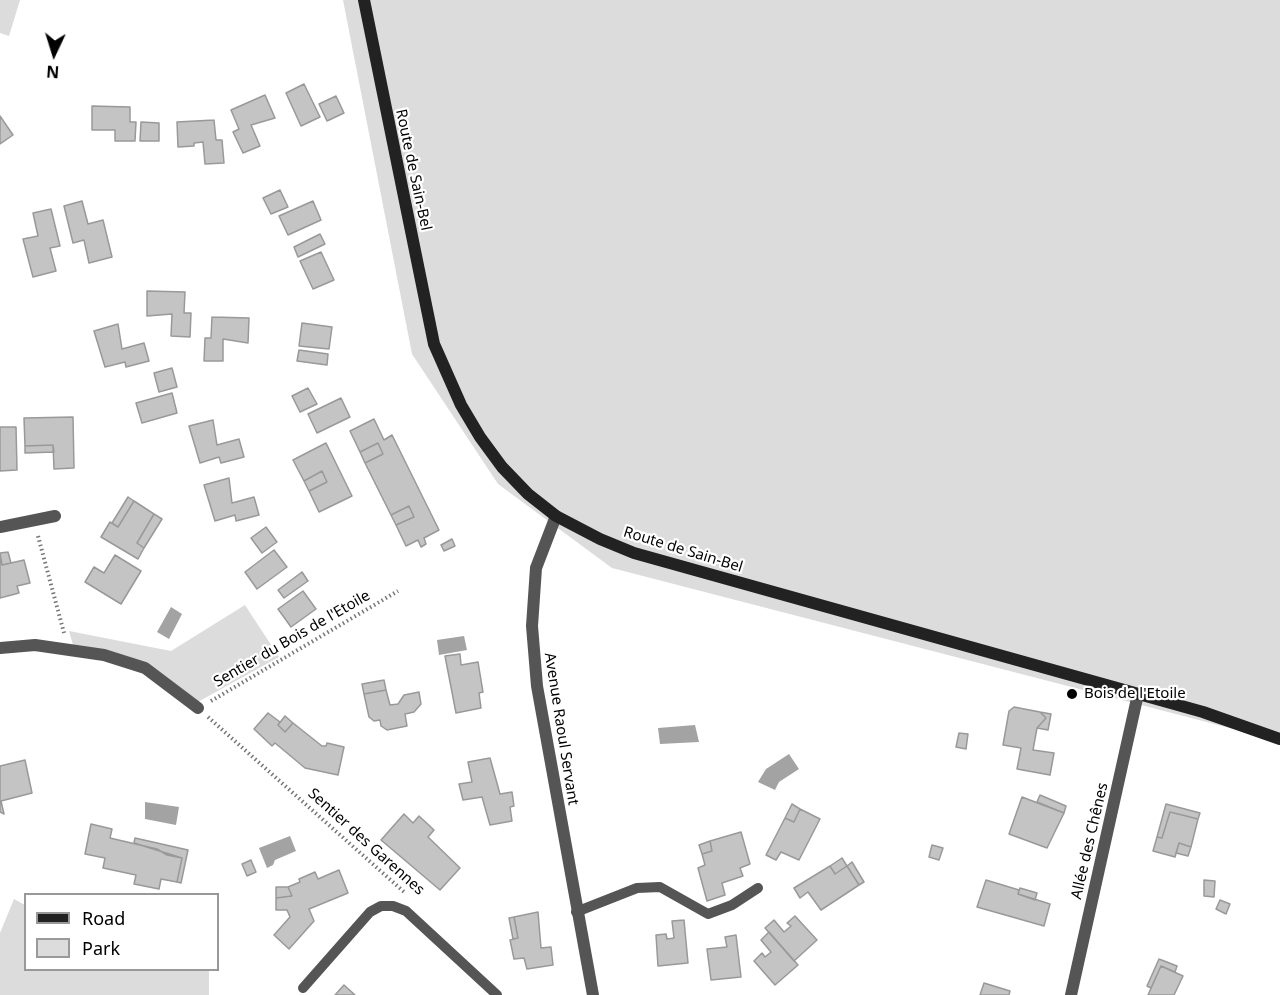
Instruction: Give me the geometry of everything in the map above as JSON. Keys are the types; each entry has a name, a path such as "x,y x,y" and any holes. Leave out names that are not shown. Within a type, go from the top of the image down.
{"main road":[{"name":"Route de Sain-Bel","path":"364,0 434,344 461,405 480,437 502,468 528,494 556,516 600,539 634,553 1138,694 1237,723 1280,739"}],"street":[{"path":"0,527 55,516"},
{"name":"Avenue Raoul Servant","path":"556,516 536,568 532,626 537,686 592,995"},
{"path":"0,648 35,645 68,648 145,668 198,708"},
{"name":"Allée des Chênes","path":"1071,995 1138,694"}],"lane":[{"path":"576,912 637,888 660,887 708,914 732,904 758,888"},
{"path":"303,988 370,912 381,906 393,906 406,911 497,995"}],"path":[{"path":"34,521 68,648"},
{"name":"Sentier du Bois de l'Etoile","path":"198,708 398,591"},
{"name":"Sentier des Garennes","path":"198,708 410,897"}],"green space":[{"path":"0,0 20,0 9,36 0,33"},
{"path":"343,0 1280,0 1280,741 612,568 498,484 412,354"},
{"path":"245,605 279,657 196,703 148,666 73,645 69,631 171,651"},
{"path":"14,899 24,904 24,971 209,971 209,995 0,995 0,933"}],"shaded area":[{"path":"171,607 182,614 169,639 157,632"},
{"path":"464,636 467,650 439,655 437,640"},
{"path":"695,725 699,742 660,744 658,728"},
{"path":"789,754 799,769 779,782 775,790 758,782 766,769"},
{"path":"145,802 179,807 176,825 145,819"},
{"path":"290,836 296,851 275,860 273,865 267,868 259,848"}],"building":[{"path":"304,84 320,117 301,126 286,93"},
{"path":"265,95 275,118 251,125 260,146 243,153 233,132 239,129 231,110"},
{"path":"336,96 344,113 327,121 319,104"},
{"path":"92,106 130,107 130,122 136,122 135,141 115,141 115,130 92,130"},
{"path":"0,116 13,135 0,144"},
{"path":"214,120 216,140 222,140 224,163 205,164 203,142 194,143 194,146 178,147 177,122"},
{"path":"141,122 159,123 159,141 140,141"},
{"path":"280,190 288,207 271,214 263,198"},
{"path":"82,201 88,224 103,220 112,257 89,263 84,240 73,243 64,206"},
{"path":"313,201 321,220 288,235 279,216"},
{"path":"51,209 60,246 50,248 56,271 33,277 23,239 38,236 33,213"},
{"path":"320,234 325,244 298,257 294,247"},
{"path":"321,252 334,280 313,289 300,261"},
{"path":"147,291 185,292 184,313 191,313 190,337 171,336 172,314 147,316"},
{"path":"212,317 249,318 248,343 223,339 223,361 204,361 205,338 211,338"},
{"path":"302,323 332,327 329,349 299,346"},
{"path":"118,324 122,349 144,343 149,361 126,367 125,362 105,367 94,331"},
{"path":"299,350 328,354 327,365 297,361"},
{"path":"172,368 177,387 159,392 154,373"},
{"path":"308,388 317,404 300,412 292,396"},
{"path":"172,393 177,413 142,423 136,403"},
{"path":"341,398 350,417 317,433 308,414"},
{"path":"73,417 74,468 54,469 53,445 25,446 24,418"},
{"path":"374,419 384,440 392,435 439,530 424,538 426,544 421,547 418,540 406,546 396,525 414,517 409,506 391,515 365,463 383,454 378,443 360,452 350,431"},
{"path":"213,420 217,445 239,439 244,457 221,463 219,457 200,463 189,426"},
{"path":"0,427 16,427 17,470 0,471"},
{"path":"326,443 352,496 319,512 309,491 327,482 322,471 304,481 293,460"},
{"path":"378,443 383,454 365,463 360,452"},
{"path":"53,445 54,452 25,453 25,446"},
{"path":"322,471 327,482 309,491 304,481"},
{"path":"229,478 232,503 254,497 259,515 236,521 235,515 215,521 204,485"},
{"path":"128,497 134,501 118,527 112,523"},
{"path":"134,501 154,514 137,543 144,548 138,559 101,537 110,522 118,527"},
{"path":"409,506 414,517 396,525 391,515"},
{"path":"154,514 162,519 144,548 137,543"},
{"path":"266,527 277,542 262,553 251,538"},
{"path":"452,539 455,546 444,551 441,545"},
{"path":"274,550 287,567 257,589 245,572"},
{"path":"8,552 11,563 2,565 0,553"},
{"path":"115,555 141,571 121,604 85,582 94,567 104,573"},
{"path":"0,556 2,565 24,560 30,583 17,586 19,593 0,598"},
{"path":"302,572 308,581 284,598 278,590"},
{"path":"303,591 316,609 291,627 278,609"},
{"path":"460,654 461,665 478,662 483,692 479,693 481,708 456,713 445,656"},
{"path":"384,680 386,690 364,694 362,684"},
{"path":"386,690 390,705 398,704 404,695 419,692 421,704 414,712 405,714 407,726 387,730 381,726 380,720 374,721 369,717 364,694"},
{"path":"1014,707 1040,712 1046,718 1037,728 1033,750 1054,753 1050,775 1017,769 1021,748 1003,745 1009,711"},
{"path":"1040,712 1051,714 1048,730 1037,728 1046,718"},
{"path":"268,713 280,722 278,725 285,732 293,723 322,746 326,746 327,743 344,747 338,775 305,768 275,743 272,746 254,729"},
{"path":"285,716 293,723 285,732 278,725"},
{"path":"959,733 968,734 966,749 956,747"},
{"path":"490,758 500,794 512,792 514,806 510,807 512,821 490,825 482,797 463,800 459,784 472,782 468,762"},
{"path":"25,760 32,793 1,801 4,814 0,812 0,766"},
{"path":"1040,795 1066,806 1064,813 1037,802"},
{"path":"1022,797 1064,813 1047,848 1009,834"},
{"path":"792,804 800,809 794,822 785,818"},
{"path":"1166,804 1200,813 1198,819 1170,812 1162,838 1157,837"},
{"path":"800,809 820,819 799,860 781,852 776,860 766,855 785,818 794,822"},
{"path":"1170,812 1198,819 1191,847 1179,843 1175,857 1153,851 1157,837 1162,838"},
{"path":"404,814 413,823 419,816 434,830 428,837 460,868 440,890 381,840"},
{"path":"91,824 112,829 110,838 157,849 167,855 182,858 177,882 161,879 159,889 134,884 136,875 103,868 105,858 85,854"},
{"path":"741,832 750,864 740,868 743,876 722,883 725,895 707,901 698,868 705,865 702,854 712,851 710,841"},
{"path":"135,838 188,850 181,883 177,882 182,858 134,843"},
{"path":"710,841 712,851 702,854 699,845"},
{"path":"1179,843 1191,847 1188,856 1176,853"},
{"path":"932,845 943,848 939,860 929,857"},
{"path":"842,858 847,866 835,874 830,866"},
{"path":"251,860 256,872 247,876 242,864"},
{"path":"852,862 864,882 859,885 847,866"},
{"path":"830,866 835,874 847,866 859,885 821,910 808,892 800,898 794,888"},
{"path":"339,870 348,893 309,909 314,921 289,949 274,935 290,917 287,910 276,910 276,898 292,896 288,887 300,882 299,879 315,872 318,879"},
{"path":"986,880 1019,890 1018,894 1050,904 1044,926 977,907"},
{"path":"1204,880 1215,881 1214,897 1204,896"},
{"path":"276,887 288,887 292,896 276,898"},
{"path":"1020,888 1037,893 1035,900 1018,894"},
{"path":"1220,900 1230,904 1226,914 1216,909"},
{"path":"538,912 541,948 551,947 553,965 527,969 524,958 514,959 510,940 518,938 514,917"},
{"path":"795,916 817,940 794,961 765,928 774,920 784,932 791,926 787,923"},
{"path":"514,917 518,938 513,939 509,918"},
{"path":"684,920 688,963 658,966 656,935 666,934 667,939 674,938 672,921"},
{"path":"769,932 798,965 775,985 754,961 762,953 765,957 771,952 761,940"},
{"path":"736,935 741,977 711,980 707,949 727,947 725,937"},
{"path":"1159,959 1177,966 1175,972 1161,966 1151,988 1147,986"},
{"path":"1161,966 1183,976 1174,995 1148,995"},
{"path":"984,983 1010,991 1009,995 980,995"},
{"path":"344,985 355,995 335,995"}],"place":[{"name":"Bois de l'Etoile","path":"1072,694"}]}
